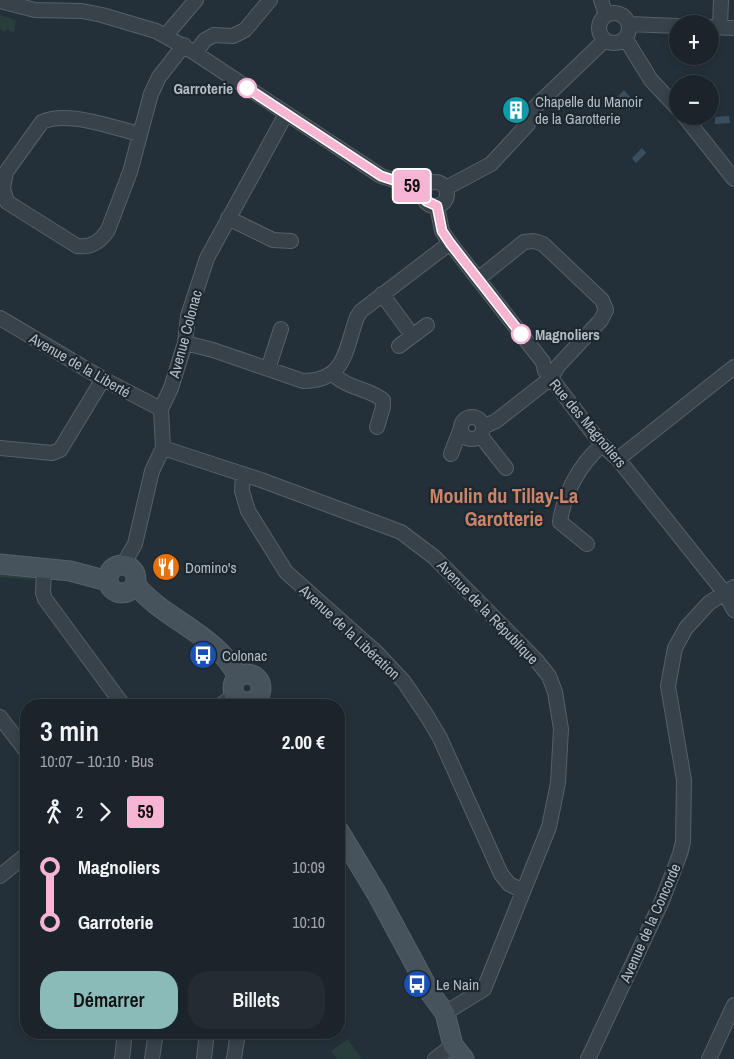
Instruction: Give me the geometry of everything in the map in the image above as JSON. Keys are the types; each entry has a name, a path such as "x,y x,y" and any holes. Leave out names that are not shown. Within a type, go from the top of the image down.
{"main road":[{"path":"0,564 90,575 108,582"},
{"path":"135,584 130,591 122,594 111,589 108,582 111,569 123,565 134,571 135,584 150,600 204,638 231,665 231,692"},
{"path":"231,692 248,674 257,679 261,688 262,699"},
{"path":"345,841 377,894 431,994 445,1013 459,1052"}],"street":[{"path":"166,35 196,0"},
{"path":"140,134 66,117 51,118 42,122 6,172 3,188 7,202 77,246 85,247 94,244 108,230 130,172 151,94 160,77 189,49 205,40 214,35 233,36 244,30 270,0"},
{"path":"601,0 606,15 600,27 605,40"},
{"path":"721,0 721,27"},
{"path":"0,1 35,10 82,11 102,15 128,21 166,35 381,176 424,190"},
{"path":"606,15 620,14 629,24 669,26"},
{"path":"605,40 618,42 625,38 629,24"},
{"path":"625,38 652,80 669,99"},
{"path":"446,188 490,164 528,124 535,107 605,40"},
{"name":"Avenue Colonac","path":"123,565 135,544 152,471 162,448 161,409 171,388 185,343 188,316 205,265 228,218 286,114"},
{"path":"691,125 734,180"},
{"path":"424,190 429,184 436,182 446,188"},
{"path":"424,190 426,201 437,206 446,199 446,188"},
{"name":"Rue des Magnoliers","path":"437,206 442,231 450,243 543,362 545,371 602,445 618,459 729,590 734,610"},
{"path":"228,218 273,240 291,240"},
{"path":"478,279 524,242 534,240 543,244 602,300 606,310 601,320 558,366 550,378 482,431"},
{"path":"185,343 303,381 318,381 333,374 342,360 357,317 382,294 450,243"},
{"path":"382,294 412,336"},
{"name":"Avenue de la Liberté","path":"0,318 104,379 161,409"},
{"path":"399,346 426,325"},
{"path":"268,369 281,329"},
{"path":"618,459 734,366"},
{"path":"333,374 347,386 378,396 383,400 384,407 377,427"},
{"path":"0,448 52,453 60,450 104,379"},
{"path":"451,454 464,421 472,417 479,419 482,431 506,468"},
{"path":"587,544 560,522 562,502 588,457 602,445"},
{"name":"Avenue de la République","path":"162,448 243,474 384,524 413,538 496,619 537,661 548,676 560,711 558,782 549,827 484,989 445,1013"},
{"name":"Avenue de la Libération","path":"243,474 243,500 275,556 301,586 377,653 404,682 440,738 501,874 509,884 523,891"},
{"path":"44,568 43,593 45,599 119,699"},
{"name":"Avenue de la Concorde","path":"588,1059 662,901 683,842 684,780 668,686 675,648 686,628 709,604 729,590"},
{"path":"0,716 20,744"},
{"path":"0,876 20,860"},
{"path":"709,1059 734,1005"},
{"path":"122,1059 124,1039"},
{"path":"152,1059 155,1039"},
{"path":"204,1059 206,1039"},
{"path":"234,1059 237,1039"},
{"path":"435,1059 459,1052"}],"green space":[{"path":"0,15 16,20 14,33 7,29 4,32 0,29"},
{"path":"0,574 30,576 35,580 0,577"},
{"path":"348,1039 362,1059 337,1059 331,1051"}],"water":[{"path":"624,90 636,104 629,110 618,96"},
{"path":"729,116 730,123 719,124 719,117"},
{"path":"642,148 646,153 636,163 632,158"}],"bus line":[{"name":"59","path":"247,88 381,176 424,190 423,194 426,201 433,206 437,206 442,231 450,243 521,334"}],"place":[{"name":"Garroterie","path":"247,88"},
{"name":"Chapelle du Manoir de la Garotterie","path":"516,110"},
{"name":"Magnoliers","path":"521,334"},
{"name":"Domino's","path":"166,567"},
{"name":"Colonac","path":"203,655"},
{"name":"Le Nain","path":"417,984"}],"district":[{"name":"Moulin du Tillay-La Garotterie","path":"504,506"}]}
